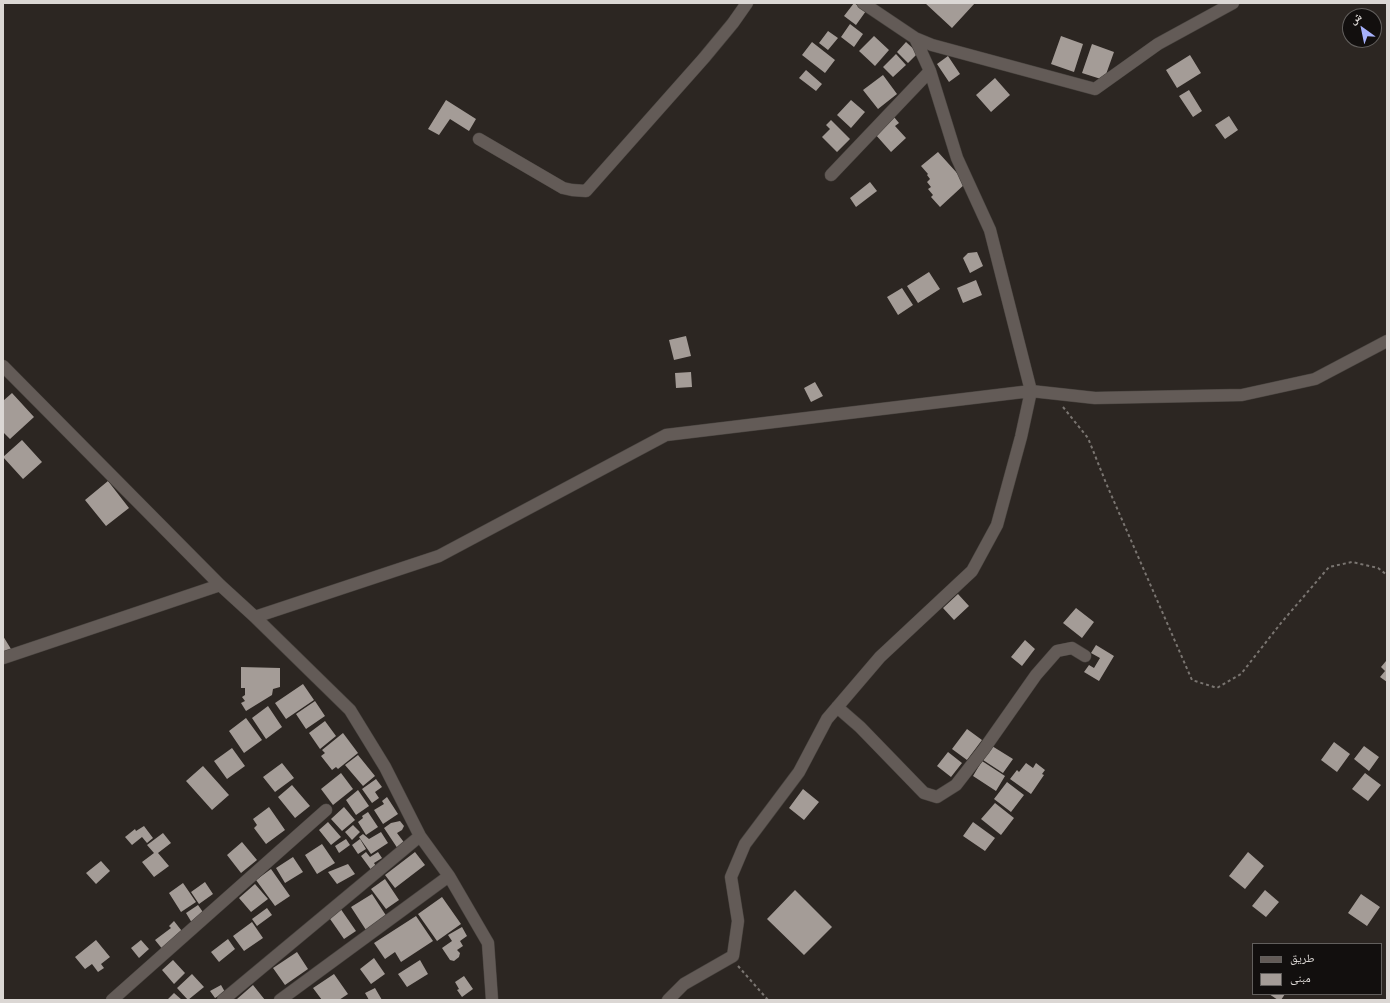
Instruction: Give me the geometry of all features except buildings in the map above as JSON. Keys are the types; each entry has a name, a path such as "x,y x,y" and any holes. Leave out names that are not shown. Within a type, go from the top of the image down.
{"street":[{"path":"479,139 563,188 586,191 704,58 733,23 747,3"},
{"path":"863,3 915,38 932,45 1095,89 1158,44 1233,3"},
{"path":"668,1000 684,984 733,956 738,921 731,877 745,844 799,772 828,719 880,657 972,571 997,525 1021,437 1031,391 990,230 957,158 930,71 915,38"},
{"path":"831,176 930,71"},
{"path":"255,617 439,556 666,435 1031,391 1095,398 1242,395 1315,379 1387,341"},
{"path":"3,366 220,585 350,710 385,767 420,836 449,876 488,943 492,1000"},
{"path":"3,658 220,585"},
{"path":"838,707 860,727 924,793 938,797 956,785 984,749 1036,676 1057,650 1072,648 1085,656"},
{"path":"112,1000 326,810"},
{"path":"223,1000 420,836"},
{"path":"280,1000 449,876"}],"path":[{"path":"1052,393 1088,438 1106,483 1192,680 1217,688 1241,674 1285,617 1329,567 1352,562 1378,568 1387,575"},
{"path":"733,956 740,970 768,1000"}]}
